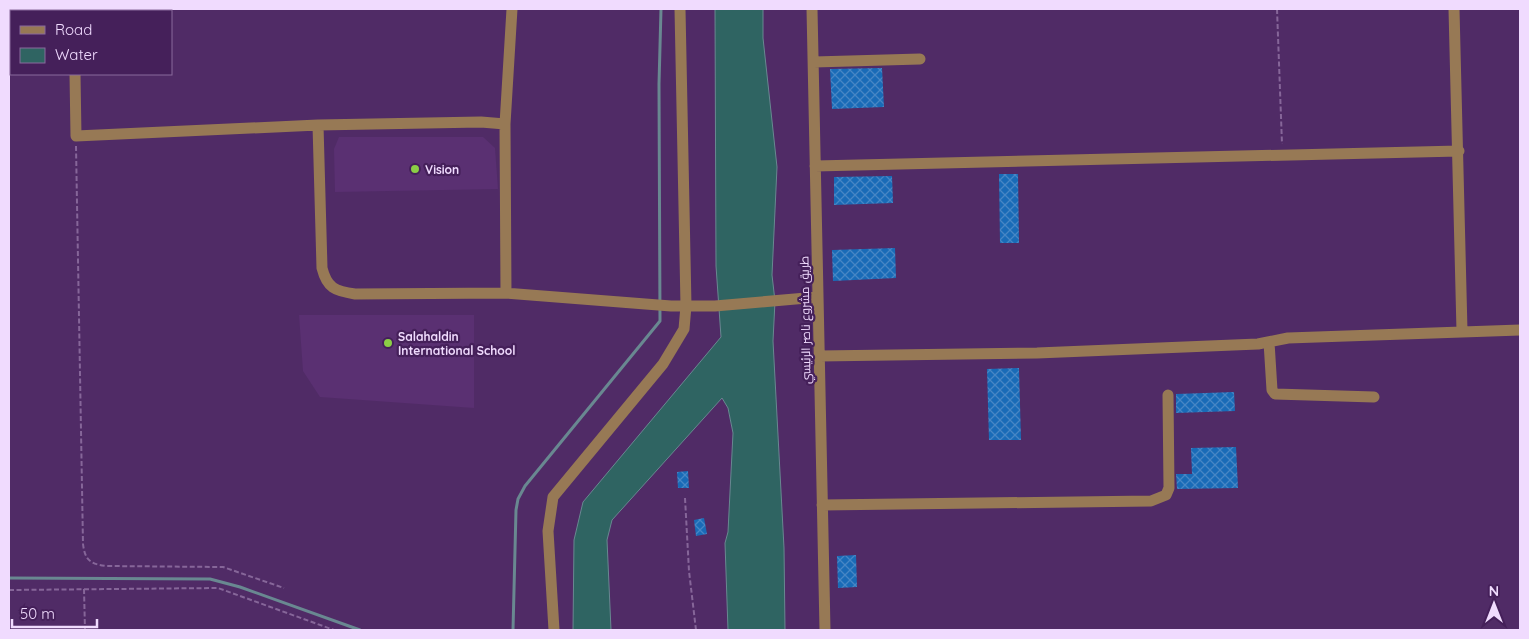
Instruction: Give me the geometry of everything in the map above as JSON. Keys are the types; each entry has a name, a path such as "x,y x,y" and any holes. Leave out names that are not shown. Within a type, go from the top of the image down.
{"street":[{"path":"506,293 505,124 512,9"},
{"path":"554,630 548,531 553,497 668,357 684,328 686,306 680,9"},
{"name":"طريق مشروع ناصر الرئيسي","path":"812,9 826,630"},
{"path":"1454,9 1462,331"},
{"path":"814,62 920,59"},
{"path":"75,75 76,136 318,125 480,122 505,124"},
{"path":"318,125 322,268 325,280 333,288 355,294 506,293 671,306 715,306 818,297"},
{"path":"815,166 1459,151"},
{"path":"819,356 1037,354 1248,345 1288,338 1520,330"},
{"path":"1269,342 1272,390 1275,394 1374,397"},
{"path":"822,505 1151,501 1166,495 1169,488 1168,395"}],"path":[{"path":"1277,9 1282,156"},
{"path":"76,136 83,544 86,556 94,564 106,566 223,567 284,588"},
{"path":"685,498 688,571 696,630"},
{"path":"9,590 218,588 334,630"},
{"path":"84,589 84,630"}],"shaded area":[{"name":"Vision","path":"339,137 483,137 495,148 498,189 335,192 334,149"},
{"name":"Salahaldin International School","path":"299,315 474,315 474,408 320,397 303,371"}],"water":[{"path":"715,9 763,9 763,38 777,167 772,275 775,301 773,341 784,548 785,630 728,630 725,543 728,532 733,433 728,408 722,398 612,520 607,540 611,630 573,630 574,540 583,502 721,337 716,266"}],"building":[{"path":"882,68 884,107 832,109 830,69"},
{"path":"999,174 1018,174 1019,243 1000,243"},
{"path":"892,176 893,203 834,205 834,177"},
{"path":"895,248 896,278 833,281 832,250"},
{"path":"1019,368 1021,440 989,440 987,369"},
{"path":"1234,392 1235,411 1176,413 1176,394"},
{"path":"1236,447 1238,488 1177,489 1176,474 1192,474 1191,448"},
{"path":"688,471 689,488 678,488 677,472"},
{"path":"704,518 707,534 696,536 694,520"},
{"path":"856,555 857,587 838,588 837,556"}],"waterway":[{"path":"513,630 516,510 518,499 525,486 660,321 659,84 661,9"},
{"path":"9,578 210,579 240,587 360,630"}],"place":[{"name":"Vision","path":"415,169"},
{"name":"Salahaldin International School","path":"388,343"}]}
